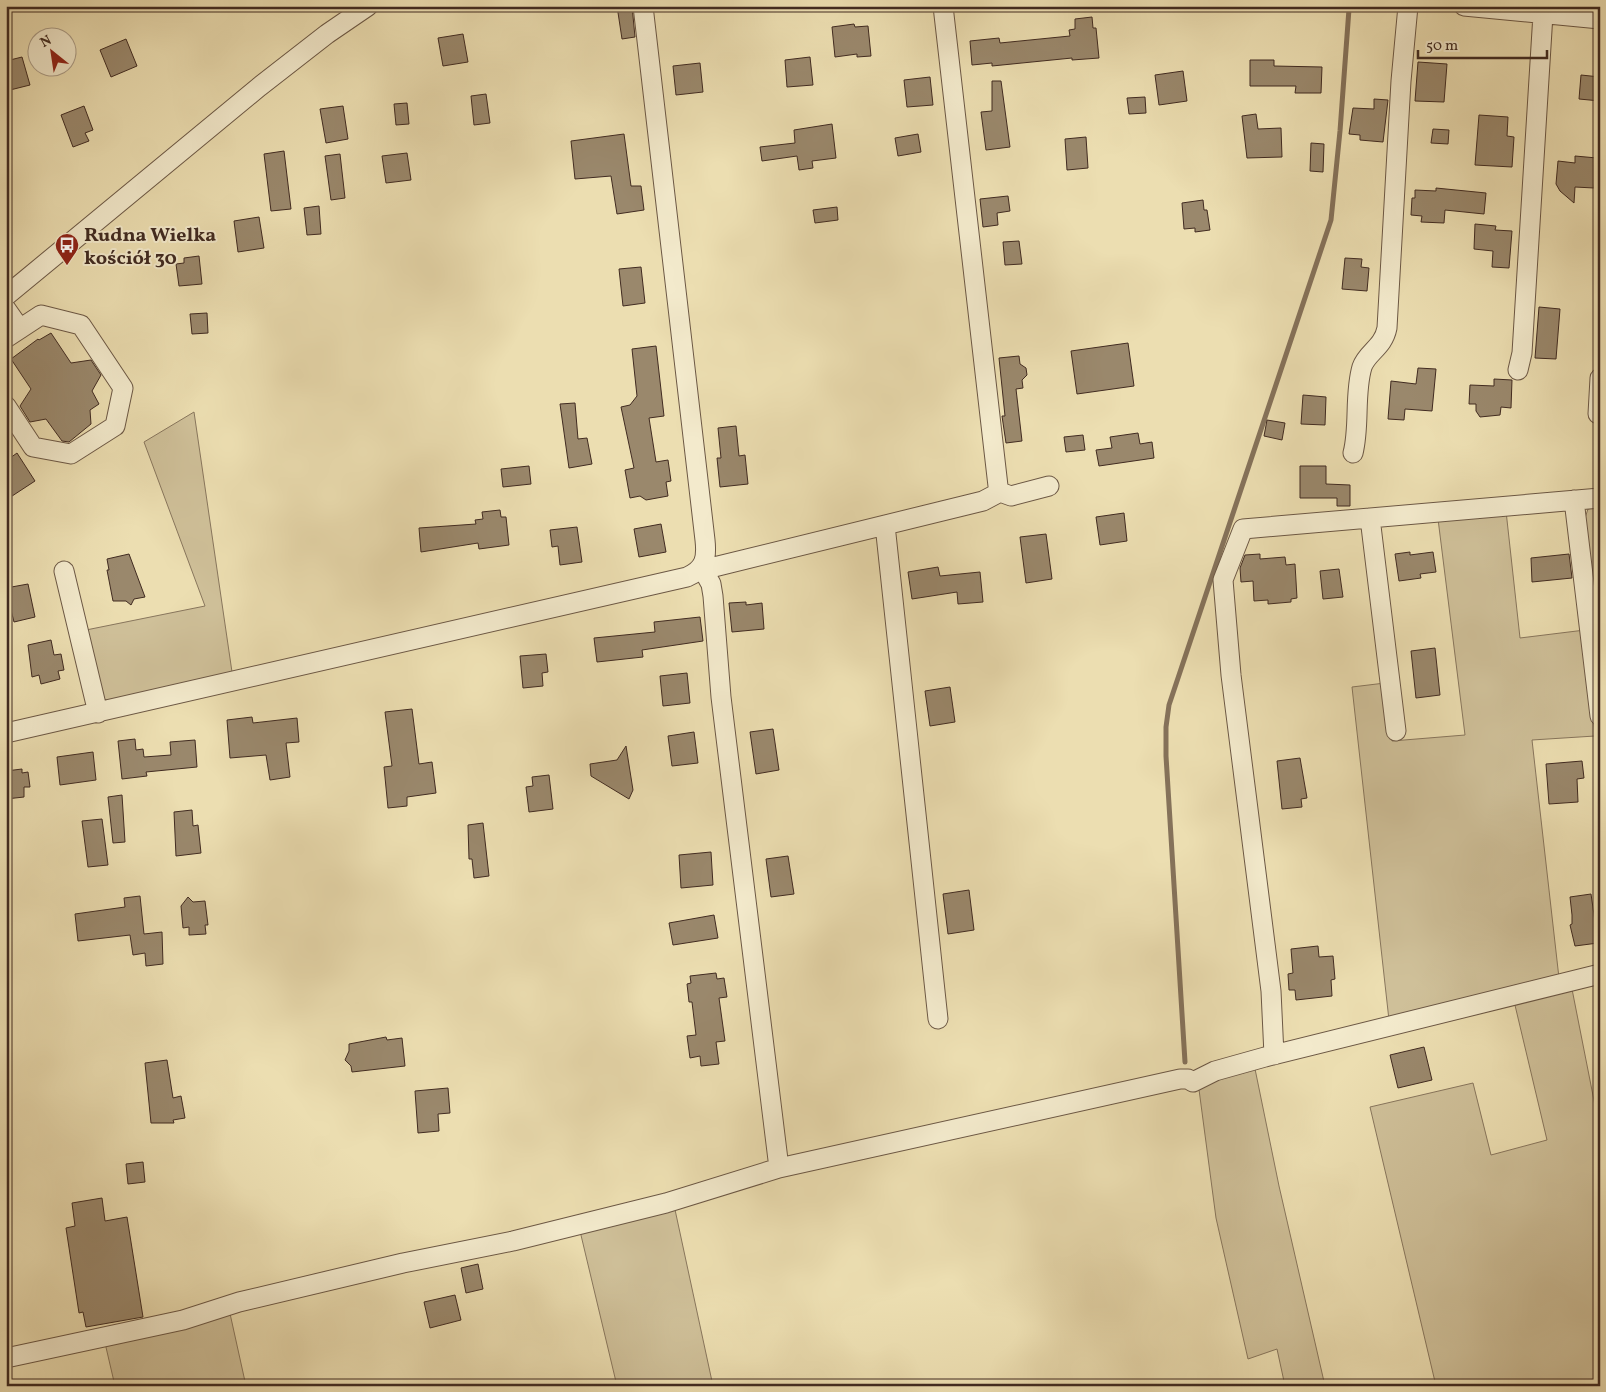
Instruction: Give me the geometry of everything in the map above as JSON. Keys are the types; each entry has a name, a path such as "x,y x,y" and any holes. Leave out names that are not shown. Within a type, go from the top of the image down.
{"street":[{"path":"6,296 259,87 327,34 368,6"},
{"path":"6,733 314,661 688,577 702,568 706,560 705,540 644,6"},
{"path":"942,6 1000,492"},
{"path":"1354,454 1363,365 1384,340 1387,328 1408,6"},
{"path":"1464,6 1600,19"},
{"path":"1518,370 1522,354 1543,14"},
{"path":"6,309 13,333 41,315 82,325 123,388 115,426 71,454 33,446 6,406"},
{"path":"1598,414 1600,378"},
{"path":"1000,492 1011,496 1049,486"},
{"path":"702,568 710,568 983,502 1000,492"},
{"path":"1274,1055 1271,991 1231,675 1223,580 1243,529 1600,498"},
{"path":"1574,500 1600,716"},
{"path":"1370,518 1396,731"},
{"path":"885,525 938,1019"},
{"path":"702,568 711,584 714,596 721,697 779,1168"},
{"path":"64,571 98,713"},
{"path":"6,1358 183,1320 239,1302 403,1263 514,1241 666,1203 779,1168 926,1137 1111,1093 1180,1079 1188,1079 1194,1082 1215,1071 1274,1055 1600,974"}],"shaded area":[{"path":"194,412 232,672 110,701 101,698 86,630 205,606 144,442"},
{"path":"1600,506 1600,647 1584,521 1588,509"},
{"path":"1506,511 1520,638 1585,630 1595,736 1532,740 1559,978 1389,1020 1352,687 1385,683 1392,741 1465,735 1438,519"},
{"path":"1571,984 1600,1131 1600,1386 1436,1386 1370,1107 1473,1083 1491,1155 1547,1140 1514,1001"},
{"path":"1254,1064 1279,1186 1325,1386 1285,1386 1277,1349 1248,1359 1216,1218 1198,1082"},
{"path":"674,1205 713,1386 617,1386 580,1231"},
{"path":"229,1309 246,1386 115,1386 105,1343"}],"building":[{"path":"617,6 632,6 635,37 622,39"},
{"path":"1092,17 1093,28 1096,28 1099,58 1072,60 1072,58 992,66 992,63 972,65 970,41 999,38 1000,43 1070,36 1069,30 1075,29 1075,19"},
{"path":"854,24 855,27 868,26 871,56 857,57 857,54 835,57 832,27"},
{"path":"463,34 468,62 443,66 438,38"},
{"path":"126,39 137,66 111,77 100,50"},
{"path":"22,57 30,85 6,91 6,61"},
{"path":"810,57 813,85 787,87 785,60"},
{"path":"1250,60 1274,60 1274,66 1322,67 1321,93 1295,93 1296,86 1250,86"},
{"path":"1418,62 1447,64 1444,102 1415,101"},
{"path":"700,63 703,92 676,95 673,66"},
{"path":"1183,71 1187,101 1159,105 1155,75"},
{"path":"1581,75 1600,77 1600,101 1579,99"},
{"path":"930,77 933,105 907,107 904,80"},
{"path":"992,81 1001,81 1010,147 986,150 981,112 992,111"},
{"path":"486,94 490,123 474,125 471,96"},
{"path":"1145,97 1146,113 1129,114 1127,98"},
{"path":"1374,99 1388,100 1383,142 1360,140 1360,135 1349,134 1353,108 1374,109"},
{"path":"407,103 409,124 396,125 394,104"},
{"path":"84,106 93,130 85,133 89,141 73,147 61,115"},
{"path":"343,106 348,139 326,143 320,109"},
{"path":"1256,114 1258,129 1281,128 1282,157 1247,158 1242,116"},
{"path":"1479,115 1508,117 1507,136 1514,137 1512,167 1475,165"},
{"path":"832,124 836,158 812,161 813,168 799,170 797,156 762,161 760,147 795,143 794,130"},
{"path":"1433,129 1449,130 1448,144 1431,143"},
{"path":"624,134 631,186 641,186 644,210 617,214 611,176 575,179 571,141"},
{"path":"918,134 921,152 898,156 895,138"},
{"path":"1086,137 1088,168 1067,170 1065,139"},
{"path":"1311,143 1324,144 1323,172 1310,171"},
{"path":"284,151 291,209 271,211 264,154"},
{"path":"407,153 411,180 386,183 382,156"},
{"path":"340,154 345,198 331,200 325,156"},
{"path":"1575,156 1597,158 1594,188 1575,187 1574,203 1560,191 1556,184 1558,161 1575,163"},
{"path":"1436,188 1486,193 1484,214 1445,210 1444,223 1421,222 1422,216 1411,215 1412,198 1415,198 1415,190 1436,191"},
{"path":"1008,196 1010,211 997,213 998,225 983,227 980,199"},
{"path":"1203,200 1204,210 1207,210 1210,230 1195,232 1195,228 1184,229 1182,203"},
{"path":"319,206 321,234 307,235 304,208"},
{"path":"837,207 838,220 815,223 813,210"},
{"path":"259,217 264,248 238,252 234,221"},
{"path":"1475,224 1496,226 1495,230 1512,231 1509,268 1492,267 1493,251 1474,249"},
{"path":"1019,241 1022,264 1005,265 1003,242"},
{"path":"199,256 202,284 179,286 176,264 184,263 184,258"},
{"path":"1345,258 1362,259 1361,267 1369,268 1367,291 1342,289"},
{"path":"641,267 645,303 623,306 619,269"},
{"path":"1539,307 1560,309 1556,359 1535,358"},
{"path":"207,313 208,333 192,334 190,314"},
{"path":"51,333 71,363 91,360 101,375 92,391 99,404 90,410 91,424 69,442 62,441 46,419 30,422 20,406 31,389 11,359 38,339"},
{"path":"1128,343 1134,386 1077,394 1071,351"},
{"path":"656,346 664,416 649,418 656,462 668,460 671,481 666,482 668,496 646,500 640,496 630,498 625,470 634,468 621,407 630,405 637,396 632,349"},
{"path":"1019,356 1020,364 1026,368 1027,375 1022,380 1023,388 1016,389 1022,441 1006,443 1002,416 1005,416 999,358"},
{"path":"1418,368 1436,369 1432,411 1405,409 1404,420 1388,419 1391,381 1416,384"},
{"path":"1494,379 1512,380 1511,408 1501,407 1500,415 1480,417 1476,411 1476,404 1469,404 1470,385 1494,386"},
{"path":"1303,395 1326,397 1325,425 1301,424"},
{"path":"575,403 578,439 587,438 592,464 569,468 560,404"},
{"path":"1267,420 1285,423 1282,440 1264,436"},
{"path":"736,426 739,456 745,455 748,484 720,487 717,458 721,458 718,428"},
{"path":"1138,433 1140,444 1152,442 1154,458 1099,466 1096,450 1112,448 1110,437"},
{"path":"1083,435 1085,450 1066,452 1064,437"},
{"path":"17,453 35,481 6,500 6,461"},
{"path":"529,466 531,484 503,487 501,469"},
{"path":"1300,466 1326,466 1326,484 1350,485 1350,506 1337,506 1337,498 1300,498"},
{"path":"500,510 501,517 506,517 509,545 479,549 478,543 421,552 419,528 476,524 475,520 483,519 482,512"},
{"path":"1124,513 1127,541 1100,545 1096,517"},
{"path":"661,524 666,552 639,557 634,529"},
{"path":"577,527 582,562 560,565 558,546 552,547 550,530"},
{"path":"1046,534 1052,579 1026,583 1020,537"},
{"path":"1410,552 1410,555 1433,552 1436,572 1420,574 1421,578 1399,581 1395,554"},
{"path":"129,554 145,597 134,599 131,605 126,601 113,601 107,570 109,570 107,559"},
{"path":"1260,554 1260,559 1285,557 1286,565 1295,564 1297,598 1291,599 1291,602 1268,604 1268,600 1254,601 1253,581 1241,582 1240,568 1245,555"},
{"path":"1569,554 1572,578 1532,582 1531,558"},
{"path":"938,567 940,576 980,572 983,602 958,604 957,592 912,599 908,572"},
{"path":"1339,569 1343,597 1323,599 1320,571"},
{"path":"28,584 35,617 14,622 11,610 6,611 6,588"},
{"path":"746,602 746,605 762,603 764,629 732,632 729,603"},
{"path":"700,617 703,641 642,650 643,657 597,662 594,638 655,632 654,622"},
{"path":"51,640 54,655 61,654 64,670 58,671 60,679 41,684 39,675 32,677 28,645"},
{"path":"1435,648 1440,695 1416,698 1411,651"},
{"path":"546,654 548,672 542,673 543,686 523,688 520,656"},
{"path":"687,673 690,703 663,706 660,676"},
{"path":"950,687 955,722 930,726 925,691"},
{"path":"412,709 419,764 432,762 436,793 407,797 407,806 388,808 384,767 392,766 385,712"},
{"path":"252,717 253,723 297,718 299,742 286,743 290,777 270,780 266,755 230,758 227,720"},
{"path":"773,729 779,770 756,774 750,732"},
{"path":"694,732 698,763 672,766 668,736"},
{"path":"135,739 136,750 143,749 144,757 171,755 170,742 195,740 197,767 146,772 147,776 122,779 118,741"},
{"path":"626,746 633,790 629,799 591,776 590,764 617,760"},
{"path":"93,752 96,780 60,785 57,757"},
{"path":"1300,758 1307,798 1301,799 1302,807 1282,809 1277,761"},
{"path":"1582,761 1584,778 1577,779 1578,802 1549,804 1546,764"},
{"path":"22,769 22,773 28,772 30,787 24,787 24,797 6,799 6,771"},
{"path":"549,775 553,809 529,812 526,787 533,786 532,777"},
{"path":"122,795 125,842 113,843 108,797"},
{"path":"192,810 193,826 198,825 201,853 176,856 174,812"},
{"path":"102,819 108,865 88,867 82,821"},
{"path":"483,823 489,876 474,878 472,859 469,859 468,825"},
{"path":"711,852 713,885 681,888 679,855"},
{"path":"788,856 794,894 771,897 766,859"},
{"path":"969,890 974,930 948,934 943,894"},
{"path":"1591,894 1598,943 1575,946 1570,925 1572,924 1572,915 1570,897"},
{"path":"140,896 144,934 162,932 163,964 146,966 145,953 133,955 130,935 78,941 75,914 125,907 124,898"},
{"path":"188,897 193,902 205,901 208,925 205,925 206,934 189,935 189,927 183,928 181,906"},
{"path":"714,915 718,938 673,945 669,923"},
{"path":"1318,946 1319,957 1333,956 1335,979 1331,980 1332,996 1296,1000 1295,990 1289,990 1288,974 1293,973 1291,949"},
{"path":"716,973 717,979 724,978 727,997 719,998 725,1041 716,1042 719,1064 701,1066 700,1056 690,1058 687,1036 696,1035 692,1002 689,1002 687,984 691,983 690,976"},
{"path":"386,1037 387,1040 402,1038 405,1066 352,1072 351,1066 345,1060 349,1051 349,1044"},
{"path":"1424,1047 1432,1080 1398,1088 1390,1055"},
{"path":"167,1060 173,1098 181,1096 185,1118 173,1120 174,1123 151,1123 145,1063"},
{"path":"448,1088 450,1113 438,1114 439,1131 418,1133 415,1091"},
{"path":"143,1162 145,1182 128,1184 126,1164"},
{"path":"102,1198 105,1221 127,1217 143,1317 86,1327 83,1312 79,1313 66,1228 75,1226 72,1203"},
{"path":"478,1264 483,1289 466,1293 461,1268"},
{"path":"455,1295 461,1320 430,1328 424,1302"}],"waterway":[{"path":"1185,1062 1166,756 1166,727 1169,705 1331,220 1349,9"}],"place":[{"name":"Rudna Wielka kościół 30","path":"67,266"}]}
